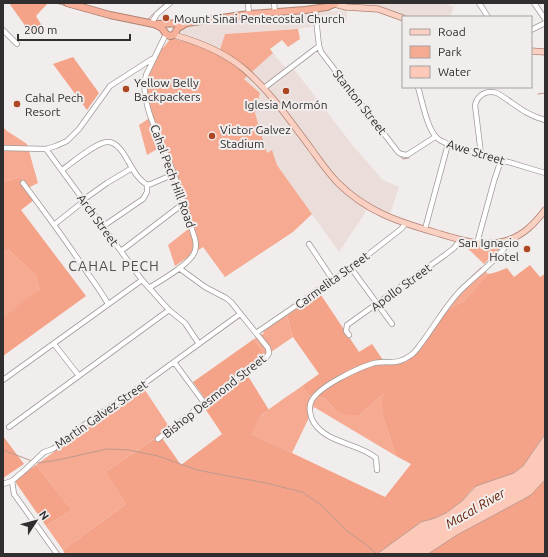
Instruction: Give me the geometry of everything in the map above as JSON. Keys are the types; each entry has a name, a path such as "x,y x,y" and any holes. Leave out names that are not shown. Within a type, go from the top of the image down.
{"highway":[{"path":"67,3 110,15 153,24 187,23 249,14 318,7 333,3"},
{"path":"172,33 187,23"},
{"path":"153,24 172,33"},
{"path":"171,24 165,26 172,33"},
{"path":"171,24 175,26 172,33"}],"main road":[{"path":"333,3 346,7 378,9 402,18"},
{"path":"172,33 210,48 235,62 244,69 264,88 284,111 337,182 364,204 388,217 405,224 460,240 477,243 491,243 509,240 529,228 545,210"},
{"path":"532,51 545,52"}],"street":[{"path":"153,24 158,14 170,3"},
{"path":"248,3 249,14"},
{"path":"274,3 275,12"},
{"path":"479,3 487,16"},
{"path":"534,3 545,19"},
{"name":"Stanton Street","path":"318,7 319,46 321,52 400,154 404,156 410,154 435,137"},
{"path":"532,30 545,23"},
{"path":"3,30 17,44"},
{"name":"Cahal Pech Hill Road","path":"149,288 179,268 192,257 196,246 184,203 151,116 145,93 144,81 154,58 172,33"},
{"path":"264,88 319,46"},
{"path":"3,148 46,149 60,145 73,135 110,86 154,58"},
{"name":"Awe Street","path":"418,88 430,127 435,137 448,144 545,173"},
{"path":"481,154 474,109 476,101 485,92 497,93 519,110 545,120"},
{"path":"62,170 97,146 108,142 112,143 121,151 139,180 147,185 174,174"},
{"path":"425,229 448,144"},
{"name":"Arch Street","path":"46,149 142,280 169,310 185,323 199,344"},
{"path":"477,243 501,160"},
{"path":"54,224 108,183 132,168"},
{"path":"24,183 100,289 108,304"},
{"path":"102,227 143,199 147,192 147,185"},
{"path":"121,252 184,203"},
{"name":"Carmelita Street","path":"256,333 351,268 401,229 405,224"},
{"name":"Apollo Street","path":"349,335 346,331 347,325 445,255 454,248 460,240"},
{"path":"376,470 376,458 369,452 329,436 315,423 310,413 312,400 321,390 333,382 358,370 372,364 402,361 413,354 459,292 494,259 509,240"},
{"path":"309,244 333,280"},
{"name":"Bishop Desmond Street","path":"158,439 234,380 266,358 269,353 268,348 226,298 179,268"},
{"path":"351,268 392,324"},
{"path":"3,380 142,280"},
{"path":"9,428 169,310"},
{"name":"Martin Galvez Street","path":"3,484 12,481 44,452 53,449 92,419 134,392 240,314"},
{"path":"54,344 78,376"},
{"path":"174,362 205,404"},
{"path":"12,481 14,494 57,554"}],"shaded area":[{"path":"9,3 48,3 36,16 42,26 31,34"},
{"path":"342,3 445,3 454,7 450,16 402,17 383,8 344,5"},
{"path":"347,10 347,20 298,29 225,34 220,51 184,35 181,30 184,27 191,25 244,18"},
{"path":"273,53 288,71 294,69 354,147 383,180 399,187 389,217 369,207 339,252 277,165 272,151 267,153 255,113 260,93 244,79"},
{"path":"73,57 99,93 87,110 53,64"},
{"path":"21,177 26,189 34,200 21,210 86,296 3,356 3,317 39,290 36,276 8,249 3,253 3,182"},
{"path":"530,265 540,277 545,274 545,434 523,466 514,473 473,488 462,501 446,513 421,522 377,554 65,554 63,550 126,504 105,472 160,435 181,465 222,434 204,407 208,403 193,382 254,339 265,356 245,371 269,410 262,414 256,423 252,434 385,497 411,464 396,456 384,420 382,402 384,393 360,415 346,415 334,408 324,398 308,395 302,386 319,374 293,337 287,316 319,292 359,352 372,344 383,360 398,362 413,353 443,312 463,302 488,274 507,268 514,277"},
{"path":"3,436 24,464 3,478"},
{"path":"36,465 72,510 46,526 14,480"},
{"path":"545,480 545,554 428,554 457,535 524,499"}],"green space":[{"path":"298,29 300,39 288,47 282,40 270,49 273,53 244,79 260,93 255,113 267,153 272,150 277,165 312,214 293,232 225,277 203,247 175,266 168,245 187,230 180,201 159,148 147,155 139,125 151,117 144,98 147,68 159,46 163,48 171,38 186,42 188,36 220,50 225,34"},
{"path":"3,127 27,144 38,183 26,189 21,177 3,182"},
{"path":"458,239 481,244 509,240 484,264"},
{"path":"8,249 36,276 39,291 3,317 3,253"},
{"path":"481,267 488,274 463,302 443,312 455,293"},
{"path":"316,287 319,292 287,316 293,337 265,356 254,339 264,333 261,329"},
{"path":"302,386 308,395 324,398 334,408 360,415 385,392 384,420 396,456 314,407 292,453 252,434 258,418"},
{"path":"143,387 170,428 105,472 126,504 63,550 46,526 72,510 36,465"}],"water":[{"name":"Macal River","path":"545,434 545,480 531,495 457,535 428,554 377,554 421,522 446,513 462,501 476,486 514,473 523,466"}],"waterway":[{"path":"56,3 84,11"},
{"path":"148,19 165,3"},
{"path":"144,25 158,29"},
{"path":"538,94 545,93"},
{"path":"397,153 403,159 409,158"},
{"path":"180,360 241,318"},
{"path":"35,462 38,463 58,460 107,449 129,450 158,456 197,470 266,483 302,492 321,505 347,531 377,554"},
{"path":"3,450 32,461"}],"place":[{"name":"Mount Sinai Pentecostal Church","path":"166,18"},
{"name":"Yellow Belly Backpackers","path":"126,89"},
{"name":"Iglesia Mormón","path":"286,91"},
{"name":"Cahal Pech Resort","path":"17,104"},
{"name":"Victor Galvez Stadium","path":"212,136"},
{"name":"San Ignacio Hotel","path":"527,249"}],"district":[{"name":"CAHAL PECH","path":"114,266"}]}
